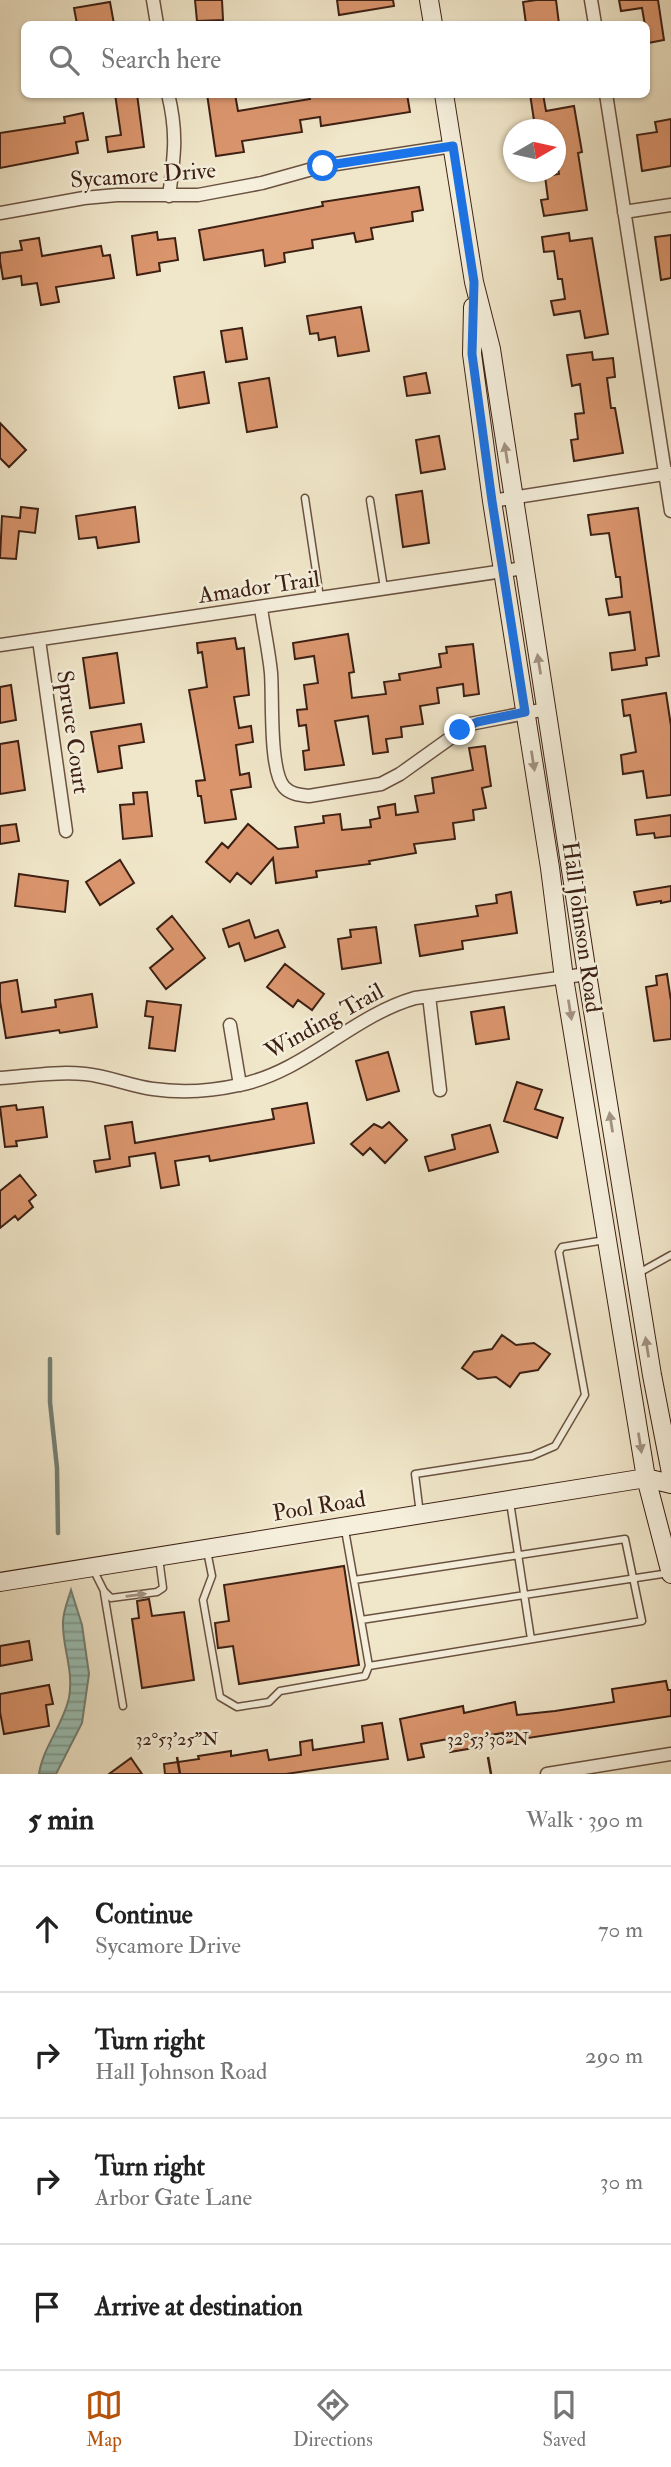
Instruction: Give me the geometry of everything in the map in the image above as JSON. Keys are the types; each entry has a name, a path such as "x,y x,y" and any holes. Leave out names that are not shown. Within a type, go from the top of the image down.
{"main road":[{"path":"429,0 432,21"},
{"name":"Hall Johnson Road","path":"445,98 474,282 491,349 635,1275 670,1466"},
{"name":"Hall Johnson Road","path":"474,282 472,354 564,978 646,1478 671,1573"},
{"path":"613,1278 635,1275"},
{"name":"Pool Road","path":"0,1582 646,1478 670,1466"},
{"name":"Pool Road","path":"646,1478 671,1484"}],"street":[{"path":"153,0 156,21"},
{"path":"591,0 594,21"},
{"path":"169,98 175,119 175,141 169,196"},
{"path":"607,98 668,474 671,511"},
{"name":"Sycamore Drive","path":"0,213 117,195 198,195 262,183 323,166 453,146"},
{"path":"624,212 671,205"},
{"path":"492,501 668,474"},
{"name":"Amador Trail","path":"0,645 524,568"},
{"path":"261,608 271,673 273,732 279,777 285,789 292,793 309,796 381,784 400,774 470,724 546,709"},
{"name":"Spruce Court","path":"39,640 65,831"},
{"name":"Winding Trail","path":"0,1078 71,1072 153,1089 198,1091 240,1085 271,1076 297,1063 393,1004 429,996 587,974"},
{"path":"429,996 440,1090"},
{"path":"230,1025 240,1085"},
{"path":"547,1774 626,1768 671,1754"}],"lane":[{"path":"305,498 320,600"},
{"path":"370,500 384,590"},
{"path":"420,1515 415,1474 533,1456 555,1446 585,1395 559,1252 562,1247 607,1240"},
{"path":"635,1275 671,1255"},
{"path":"509,1500 531,1639"},
{"path":"207,1549 212,1576 203,1600 220,1698 237,1707 269,1702 280,1691 365,1676 369,1666 345,1527"},
{"path":"354,1580 625,1539 642,1621 369,1666"},
{"path":"104,1591 111,1598 157,1592 163,1588 159,1557"},
{"path":"92,1567 104,1591 123,1706"},
{"path":"362,1620 671,1573"}],"water":[{"path":"71,1590 82,1625 89,1674 82,1723 56,1774 39,1774 69,1698 70,1677 63,1622"}],"building":[{"path":"195,0 222,0 223,20 197,21"},
{"path":"337,0 393,0 394,6 339,15"},
{"path":"556,0 559,21 526,21 523,2"},
{"path":"619,0 658,0 664,40 650,43 650,21 644,21 642,8 621,11"},
{"path":"110,2 113,21 76,21 74,8"},
{"path":"116,98 138,98 144,147 108,152 106,137 121,135"},
{"path":"208,98 236,98 238,111 310,98 408,98 410,112 321,126 320,117 300,120 302,132 242,141 244,152 216,156"},
{"path":"531,98 544,98 546,111 574,106 582,152 578,153 587,210 544,216 541,200 548,199 546,182 566,182 566,119 534,119"},
{"path":"83,113 88,140 76,142 78,153 0,168 0,133 65,123 64,117"},
{"path":"671,119 671,166 642,171 637,135 657,132 655,122"},
{"path":"419,187 423,210 412,212 413,221 371,228 373,239 356,242 354,233 312,240 313,248 284,253 285,262 265,266 263,250 204,260 199,230 323,206 322,202"},
{"path":"157,232 158,240 175,238 178,260 159,263 160,271 137,275 132,236"},
{"path":"569,233 570,241 592,238 608,334 585,338 580,311 554,315 551,301 565,299 562,279 558,279 554,251 544,252 542,237"},
{"path":"671,235 671,278 661,280 655,237"},
{"path":"39,238 42,256 101,246 103,256 110,255 114,278 56,287 59,302 41,305 37,283 22,285 21,276 3,279 0,261 0,253 22,250 20,241"},
{"path":"361,307 369,351 338,356 335,337 319,340 318,333 310,334 307,316"},
{"path":"242,328 247,359 226,362 221,331"},
{"path":"592,352 593,360 613,358 615,377 607,378 611,408 615,408 623,453 574,461 571,440 578,439 575,414 584,413 580,384 572,386 567,355"},
{"path":"204,372 209,403 179,408 174,377"},
{"path":"426,373 430,393 407,396 404,377"},
{"path":"269,378 277,427 247,432 239,383"},
{"path":"0,423 26,450 9,467 0,458"},
{"path":"439,436 445,469 421,473 416,440"},
{"path":"422,491 429,543 403,547 396,495"},
{"path":"21,507 38,509 35,533 19,531 16,559 0,558 2,516 20,518"},
{"path":"135,507 139,542 98,548 96,537 79,539 76,516"},
{"path":"638,508 659,656 646,658 647,665 612,670 610,653 635,650 630,612 609,615 606,599 622,597 620,577 616,577 609,533 591,535 588,515"},
{"path":"348,634 354,672 349,673 352,698 386,694 384,682 400,680 399,674 441,667 439,654 447,653 446,647 473,644 479,694 464,696 463,684 437,688 439,703 420,706 423,724 401,727 402,737 386,739 388,752 373,754 368,716 335,721 344,765 305,770 303,751 309,750 306,725 299,726 297,710 307,709 304,685 318,683 314,656 295,659 293,643"},
{"path":"235,638 237,649 244,648 249,695 234,697 239,728 251,726 253,742 236,745 240,775 249,773 251,787 231,790 236,819 205,823 196,781 205,780 189,690 207,687 202,652 198,653 197,643"},
{"path":"117,653 124,703 90,708 83,658"},
{"path":"11,685 16,720 0,723 0,687"},
{"path":"666,693 671,726 671,795 647,798 643,771 623,774 621,755 636,752 630,715 624,716 622,700"},
{"path":"141,724 144,742 119,746 122,768 98,772 91,732"},
{"path":"18,741 25,790 0,794 0,744"},
{"path":"485,746 491,786 482,788 486,808 473,810 474,820 453,823 455,839 414,844 416,853 369,861 370,864 316,871 317,877 276,883 273,858 251,884 237,873 230,882 206,862 222,843 228,848 248,824 278,849 298,847 295,827 324,823 323,816 340,814 342,830 371,827 370,820 380,818 378,807 395,804 396,815 418,812 415,796 434,793 432,778 473,770 469,748"},
{"path":"147,792 152,836 123,839 120,805 134,804 133,793"},
{"path":"671,815 671,836 655,838 654,833 637,835 635,820"},
{"path":"16,824 19,841 0,844 0,826"},
{"path":"120,860 134,883 100,905 86,882"},
{"path":"19,874 68,881 65,912 15,906"},
{"path":"671,886 671,901 637,905 634,892"},
{"path":"511,892 517,933 462,941 463,949 420,956 415,925 478,916 476,906 497,903 496,895"},
{"path":"172,916 205,958 166,989 150,968 173,949 157,929"},
{"path":"249,920 255,938 278,930 285,947 245,961 239,943 229,947 223,929"},
{"path":"376,927 381,963 342,969 338,939 351,937 350,930"},
{"path":"285,964 324,994 312,1010 298,1000 293,1007 267,987"},
{"path":"667,974 671,1001 671,1039 654,1041 646,987 657,985 656,976"},
{"path":"17,980 22,1012 56,1007 55,1000 92,994 97,1027 6,1038 0,983"},
{"path":"147,1001 181,1005 175,1051 149,1048 153,1017 145,1016"},
{"path":"504,1007 509,1039 476,1044 471,1012"},
{"path":"388,1052 399,1091 367,1100 356,1061"},
{"path":"517,1082 542,1090 535,1109 563,1118 557,1138 504,1121"},
{"path":"307,1103 314,1143 210,1161 209,1156 175,1161 179,1185 161,1188 155,1153 129,1157 130,1166 96,1172 94,1161 110,1159 105,1126 132,1122 135,1143 274,1119 272,1109"},
{"path":"16,1105 17,1110 43,1107 47,1137 16,1141 17,1146 5,1147 0,1107"},
{"path":"389,1122 407,1140 385,1163 370,1148 363,1155 351,1144 374,1124 382,1128"},
{"path":"490,1125 498,1152 429,1171 425,1157 455,1149 452,1135"},
{"path":"20,1175 36,1195 29,1201 33,1207 18,1220 15,1216 0,1228 0,1191"},
{"path":"502,1335 516,1345 534,1343 550,1354 538,1370 520,1373 510,1387 496,1377 478,1379 462,1368 474,1352 492,1349"},
{"path":"344,1566 359,1665 239,1684 233,1646 218,1648 215,1623 229,1621 224,1585"},
{"path":"149,1599 152,1616 184,1612 194,1680 142,1688 132,1619 139,1618 137,1601"},
{"path":"29,1641 32,1660 0,1666 0,1646"},
{"path":"666,1681 668,1690 671,1690 671,1716 504,1743 503,1733 478,1737 480,1747 450,1752 448,1739 421,1744 424,1757 408,1760 400,1719 463,1706 464,1713 515,1702 517,1715 555,1711 614,1702 612,1689"},
{"path":"49,1685 53,1704 46,1705 49,1726 4,1734 0,1694"},
{"path":"382,1723 388,1759 286,1774 165,1774 164,1764 199,1759 198,1756 231,1751 231,1756 267,1750 269,1760 301,1755 300,1742 312,1740 313,1750 364,1742 362,1726"},
{"path":"131,1758 142,1774 109,1774"}],"waterway":[{"path":"50,1359 58,1533"}],"route":[{"path":"323,166 453,146 474,282 472,354 525,712 477,722 460,730"}]}
